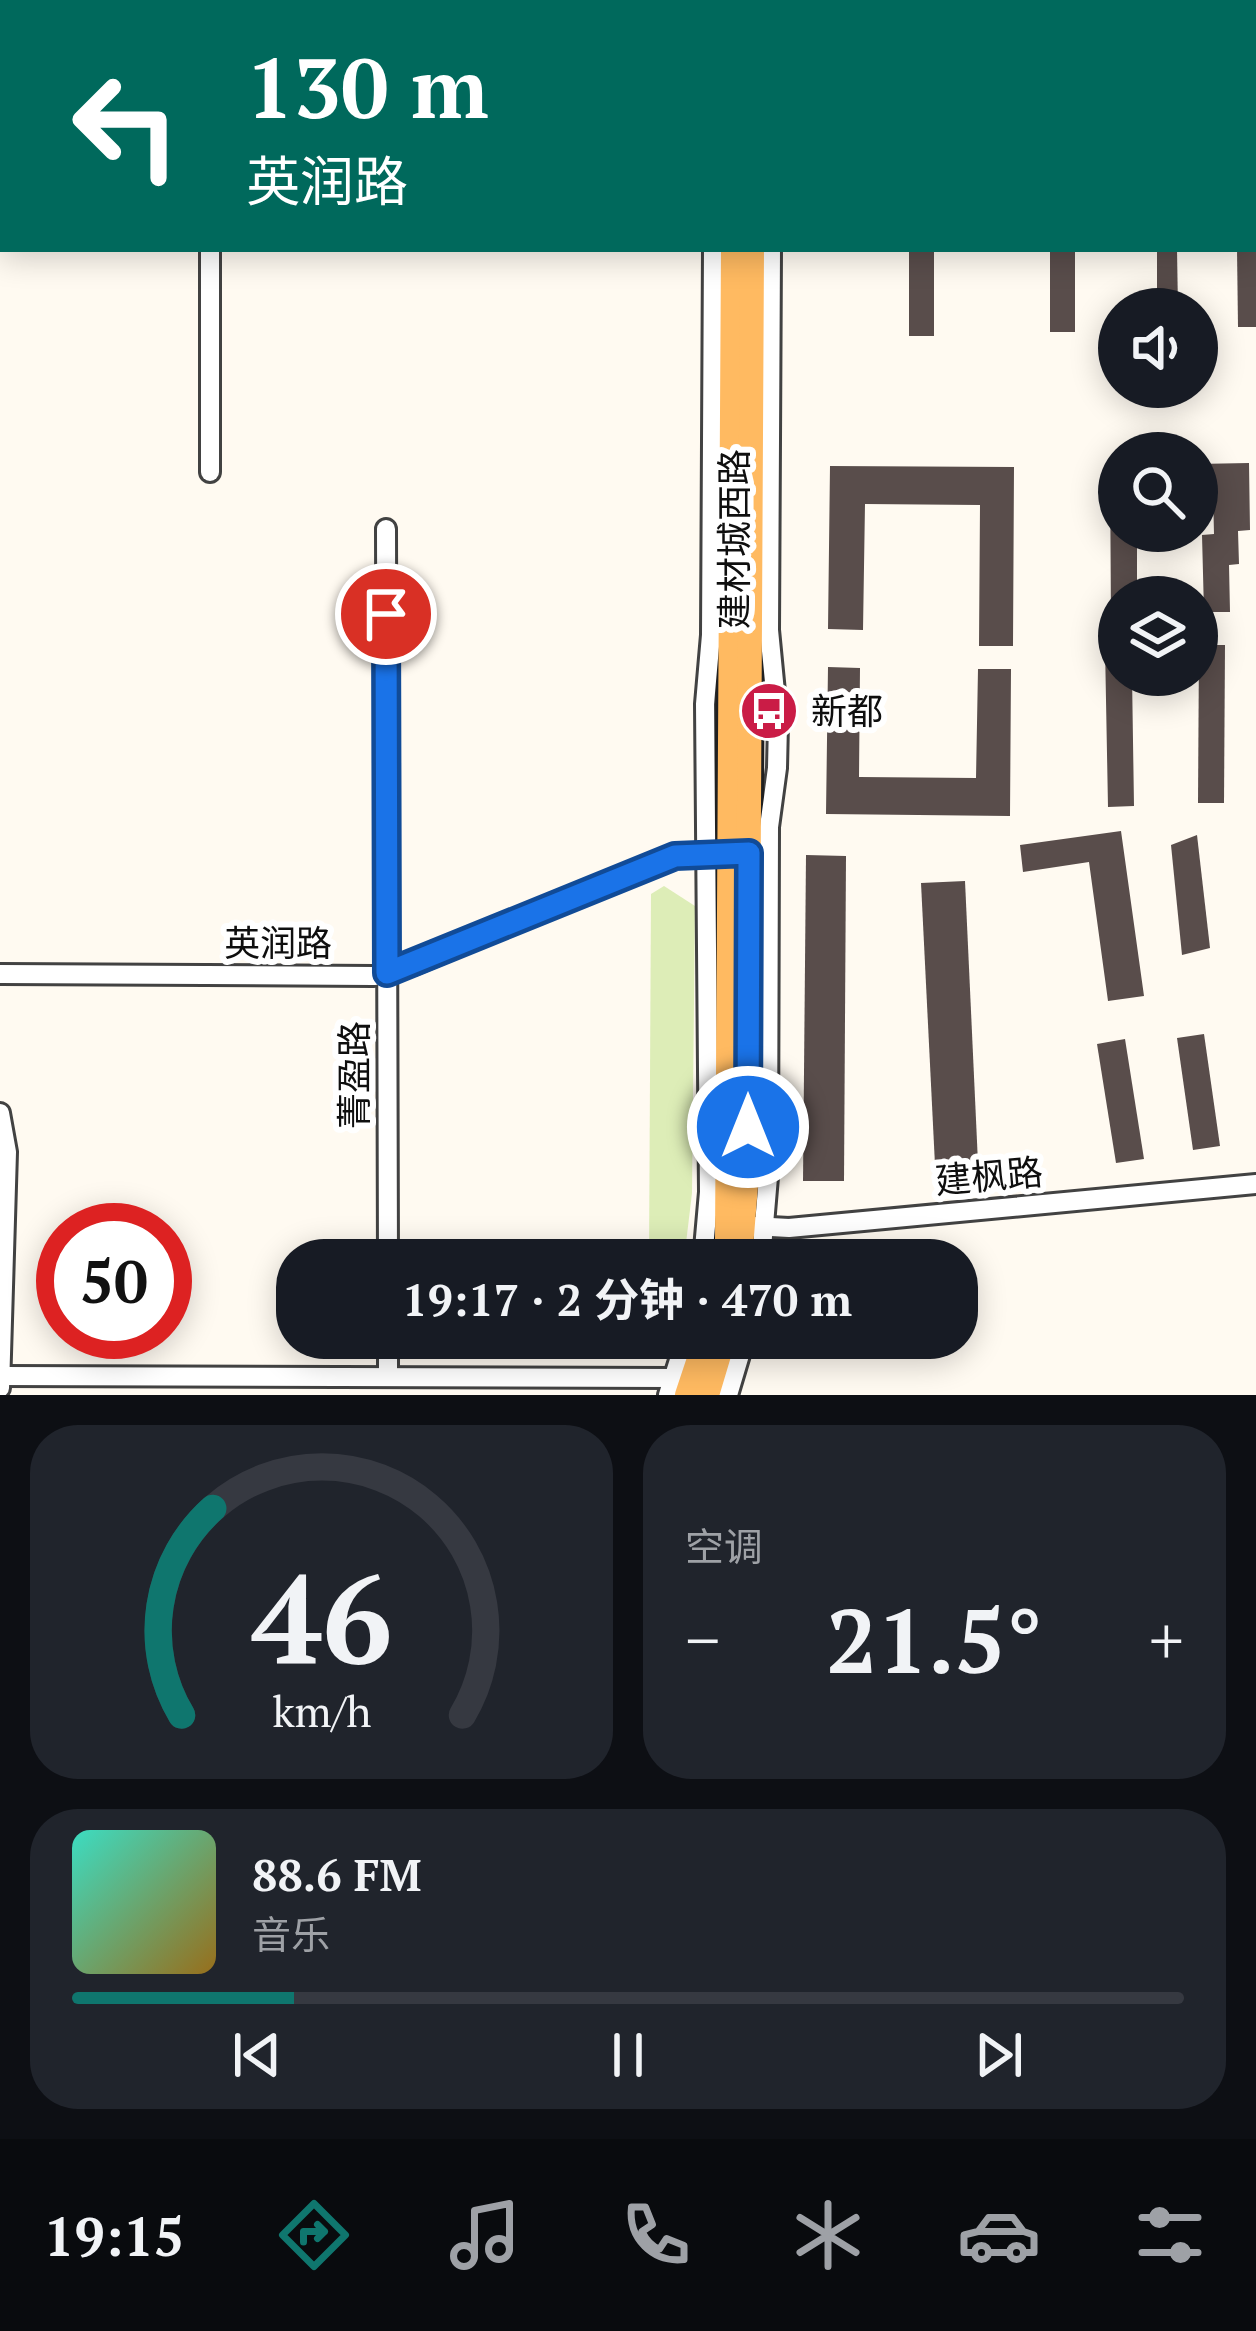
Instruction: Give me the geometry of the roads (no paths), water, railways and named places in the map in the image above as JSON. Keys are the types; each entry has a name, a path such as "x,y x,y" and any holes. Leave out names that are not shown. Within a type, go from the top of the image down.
{"main road":[{"name":"建材城西路","path":"733,252 728,853 744,1239"},
{"name":"建材城西路","path":"728,853 752,252"},
{"name":"建材城西路","path":"737,1239 746,1225"},
{"path":"676,1389 685,1359"},
{"path":"707,1395 718,1359"}],"street":[{"path":"210,252 210,472"},
{"name":"建材城西路","path":"705,1239 728,853 705,704 711,635 712,252"},
{"name":"建材城西路","path":"752,1239 746,1225 778,723 769,631 771,252"},
{"name":"菁盈路","path":"386,529 388,1239"},
{"name":"英润路","path":"0,974 360,977 387,973 667,860 728,853"},
{"path":"0,1113 7,1152 1,1380 388,1376 676,1389"},
{"name":"建枫路","path":"746,1225 1256,1184"},
{"path":"388,1359 388,1376"},
{"path":"728,1395 739,1359"}],"place":[{"name":"新都","path":"769,711"}]}
